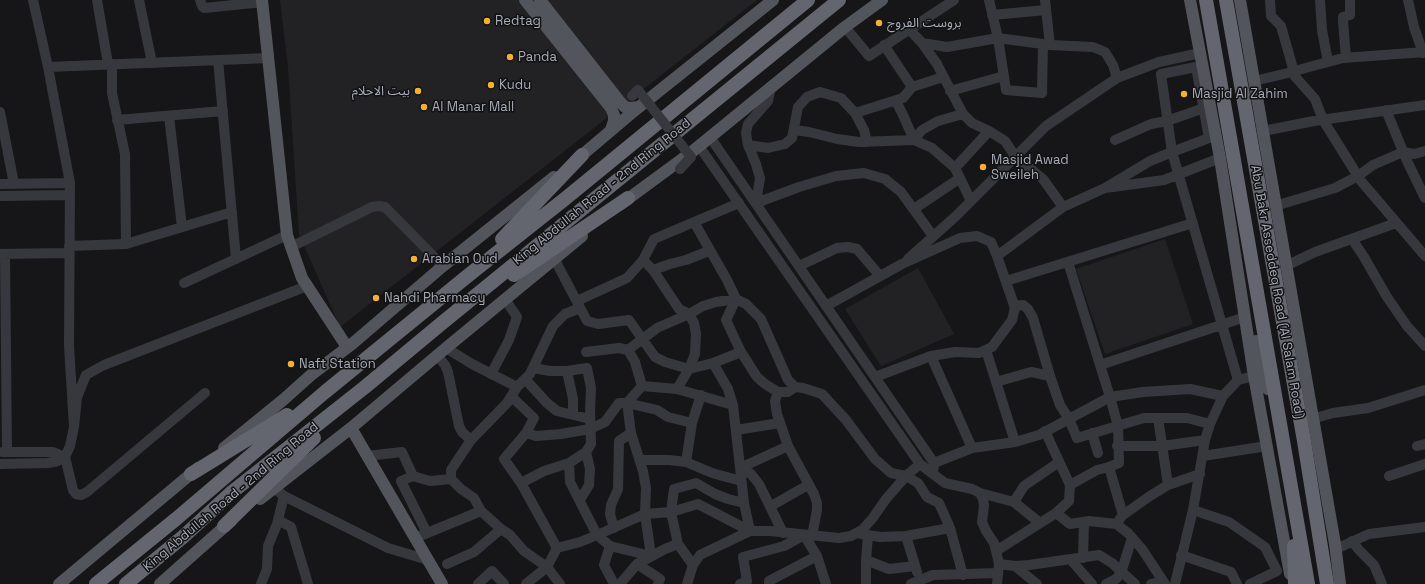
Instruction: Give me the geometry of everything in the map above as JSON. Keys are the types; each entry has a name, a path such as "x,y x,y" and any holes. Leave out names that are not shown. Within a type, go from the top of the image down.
{"highway":[{"name":"King Abdullah Road - 2nd Ring Road","path":"96,584 176,519 325,392 566,198 808,0"},
{"name":"King Abdullah Road - 2nd Ring Road","path":"126,584 184,536 232,492 365,388 442,323 839,0"},
{"name":"Abu Bakr Asseddeq Road (Al Salam Road)","path":"1206,0 1308,584"},
{"name":"Abu Bakr Asseddeq Road (Al Salam Road)","path":"1226,0 1304,441 1327,584"},
{"path":"470,274 582,155"},
{"path":"442,323 628,198"},
{"path":"224,526 365,388"},
{"path":"191,474 325,392"},
{"path":"1292,494 1295,584"}],"main road":[{"path":"525,0 611,108 614,115 612,130"},
{"path":"540,0 620,102 630,108 639,107"},
{"path":"59,584 443,266 773,0"},
{"path":"160,584 224,526 351,428 441,351 628,198 699,146 845,27 882,0"},
{"path":"1190,0 1220,158 1254,376 1292,584"},
{"path":"1240,0 1312,419 1336,549 1339,584"},
{"path":"264,3 289,241 302,278 347,347"},
{"path":"1286,269 1304,441"},
{"path":"1238,276 1283,446"},
{"path":"351,428 442,584"},
{"path":"1312,491 1339,584"}],"street":[{"path":"34,0 70,183 69,346 74,427"},
{"path":"97,0 110,64 112,93 125,154 126,244"},
{"path":"139,0 152,62"},
{"path":"200,0 204,8 264,3"},
{"path":"845,27 869,56 909,28 954,0"},
{"path":"989,0 992,15 998,38 1006,90 1042,93 1046,44 1045,5 992,15"},
{"path":"1270,0 1271,16 1281,26 1293,72 1315,99 1323,120 1358,176 1425,256"},
{"path":"1320,0 1322,30 1328,62"},
{"path":"1346,58 1343,17 1350,15 1350,0"},
{"path":"1254,81 1346,58 1424,52 1414,27 1408,0"},
{"path":"909,28 937,64 963,114 972,123 990,131 1005,141 1015,156 1043,179 1064,206"},
{"path":"922,43 947,47 998,38 1046,44 1093,47 1105,52 1113,65 1116,78"},
{"path":"884,45 912,87"},
{"path":"902,264 971,201 1046,126 1116,78 1159,62 1200,53"},
{"path":"48,67 269,58"},
{"path":"218,60 236,259"},
{"path":"997,256 1028,231 1064,206 1105,188 1150,161 1172,152 1209,138 1196,67 1161,74 1167,121 1172,152 1238,380"},
{"path":"950,91 1004,76"},
{"path":"855,113 904,98 912,87 943,77"},
{"path":"756,203 760,178 748,145 746,133 748,124 768,102 771,87"},
{"path":"632,96 638,90 692,157 680,169"},
{"path":"748,145 768,148 785,144 792,138 798,107 807,97 820,92 841,98 855,113 864,130 867,142"},
{"path":"896,101 914,140"},
{"path":"1263,131 1323,120 1425,105"},
{"path":"1115,140 1151,124 1167,121 1204,108"},
{"path":"1386,110 1403,152 1425,198"},
{"path":"117,120 222,111"},
{"path":"0,112 14,184"},
{"path":"914,140 922,130 938,121 963,114"},
{"path":"170,116 182,227"},
{"path":"794,130 859,142 914,140 932,148 955,168 971,201"},
{"path":"955,168 990,131"},
{"path":"710,137 934,463 933,474"},
{"path":"699,146 920,464 945,483 972,488 980,493 1014,502 1040,523"},
{"path":"1275,206 1335,188 1358,176 1373,165 1403,152 1414,154 1425,151"},
{"path":"1105,188 1164,180 1220,158"},
{"path":"719,175 731,168"},
{"path":"756,203 799,187 836,176 864,173 885,179 901,192 933,236"},
{"path":"914,208 960,178"},
{"path":"0,184 70,183"},
{"path":"0,196 70,196"},
{"path":"560,584 547,567 524,551 510,535 501,529 482,511 474,498 461,489 451,479 451,470 471,440 507,403 517,387 530,374 553,326 565,314 578,304 627,278 643,260 654,239 739,203"},
{"path":"184,284 236,259 289,241 372,207 379,206 386,208 443,266"},
{"path":"65,457 53,452 3,452 3,254 69,250 126,244 232,212"},
{"path":"694,222 736,299"},
{"path":"1006,281 1193,223"},
{"path":"1286,269 1315,252 1396,223"},
{"path":"826,306 902,264 960,238 977,236 991,242 1015,308 1012,320 992,347 979,353 955,352 931,356 875,377"},
{"path":"1352,239 1387,297 1407,326 1425,346"},
{"path":"799,266 837,248 848,247 857,249 880,276"},
{"path":"654,270 709,251"},
{"path":"554,258 587,320 598,324 629,320 655,357 665,362 689,369 713,363 741,352"},
{"path":"643,260 654,270 679,309 689,314 694,323 696,334 695,354 689,369 677,389"},
{"path":"1068,262 1118,426 1117,446 1119,463 1097,470 1070,484"},
{"path":"0,464 48,463 58,461 65,457 70,446 74,427 77,397 86,375 104,365 307,286"},
{"path":"491,374 509,340 517,317 505,299"},
{"path":"736,299 726,320 741,352 757,376 765,384 778,392 788,392 795,387"},
{"path":"628,350 657,328 703,306 716,302 736,299 746,304 761,319 788,380 795,387 822,394 846,420 875,459 892,473 906,476 918,483 927,497 939,503 950,528 958,578"},
{"path":"1014,306 1023,305 1028,309 1033,318 1060,405 1069,419 1077,438 1144,418 1187,418 1210,424"},
{"path":"1100,365 1245,317"},
{"path":"586,352 619,348 628,350 635,362 642,386"},
{"path":"986,350 1015,442"},
{"path":"441,351 472,364 517,387"},
{"path":"441,351 444,365 448,372 459,426 462,432 471,440"},
{"path":"931,356 972,448"},
{"path":"713,363 728,389 733,405 741,481 750,531"},
{"path":"521,483 544,470 569,463 586,452 591,444 591,388 586,368 567,371 550,371 533,368"},
{"path":"567,371 573,399 573,414"},
{"path":"996,382 1031,372 1050,376"},
{"path":"1175,584 1193,510 1205,440 1210,424 1223,396 1238,380 1254,376"},
{"path":"525,379 547,403 558,411 573,414 590,424"},
{"path":"642,386 677,389 733,405"},
{"path":"642,386 627,403 631,433 640,460 646,488 646,514 652,556"},
{"path":"934,463 972,448 1015,442 1046,431 1110,397 1142,392 1190,389 1223,396"},
{"path":"1312,419 1333,413 1368,408 1425,390"},
{"path":"778,392 775,401 780,423 788,446 814,494 817,503 817,510 808,535 817,556 826,584"},
{"path":"65,457 73,490 76,494 81,495 87,492 205,394"},
{"path":"686,462 692,423 701,395"},
{"path":"512,397 534,418 526,433 504,459 521,483 557,548"},
{"path":"526,433 536,436 605,422 619,403 627,403 657,410 668,417 692,423"},
{"path":"1158,418 1168,485"},
{"path":"736,430 780,423"},
{"path":"996,551 1056,513 1069,501 1070,484 1046,431"},
{"path":"614,528 610,514 611,504 618,490 619,441 631,433"},
{"path":"1092,433 1098,452"},
{"path":"1117,446 1162,446 1205,440"},
{"path":"740,468 788,446"},
{"path":"1203,456 1267,446"},
{"path":"367,456 402,452 413,476"},
{"path":"580,500 589,485 590,469 586,452"},
{"path":"640,460 669,460 686,462 712,473 741,481"},
{"path":"1014,502 1024,486 1059,462"},
{"path":"569,463 570,482 597,535 610,546 652,556"},
{"path":"526,584 547,567 557,548 597,535 646,514 671,512 698,504 750,531 839,538 851,536 862,530 906,476 920,464"},
{"path":"1389,476 1425,464"},
{"path":"1109,467 1123,515"},
{"path":"740,468 751,474 759,484 783,533"},
{"path":"1116,524 1123,515 1168,485 1200,474"},
{"path":"427,533 401,481 413,476 430,481 451,479"},
{"path":"693,565 678,544 671,512 674,489 696,483 728,500 744,503"},
{"path":"771,506 808,485"},
{"path":"274,488 284,496 388,548 428,560"},
{"path":"980,493 984,506 982,522 994,543 996,551 998,568 997,584"},
{"path":"261,584 267,570 268,546 278,520 284,496"},
{"path":"1193,510 1228,522 1265,547 1277,571 1250,584"},
{"path":"415,538 482,511"},
{"path":"1056,513 1070,524 1090,521 1116,524 1128,533 1142,549 1164,582 1151,584"},
{"path":"278,520 291,527 308,584"},
{"path":"1083,558 1084,522"},
{"path":"1336,549 1369,534 1425,527"},
{"path":"856,533 880,537 906,536 950,528"},
{"path":"447,564 474,552 501,529"},
{"path":"687,584 693,565 700,555 750,531"},
{"path":"740,584 747,581 743,557 784,546 808,535"},
{"path":"866,584 868,535"},
{"path":"906,536 915,566 915,582 933,575 958,578 998,568 1071,560 1099,555 1112,563 1121,573 1135,584"},
{"path":"1106,584 1116,579 1121,573 1132,538"},
{"path":"1352,541 1374,565 1382,584"},
{"path":"620,584 638,564 665,549 678,544"},
{"path":"610,546 604,565 614,584"},
{"path":"1181,555 1231,572 1237,584"},
{"path":"769,584 769,581 817,556"},
{"path":"866,560 889,569 915,566"},
{"path":"1071,560 1092,584"},
{"path":"638,564 660,579 658,584"},
{"path":"1015,566 1037,584"},
{"path":"478,584 492,572 504,584"}],"shaded area":[{"path":"280,0 757,0 340,327 299,234 288,67"},
{"path":"1165,239 1193,324 1105,354 1076,269"},
{"path":"918,268 954,334 881,366 845,309"}],"place":[{"name":"Redtag","path":"487,21"},
{"name":"بروست الفروج","path":"879,23"},
{"name":"Panda","path":"510,57"},
{"name":"Kudu","path":"491,85"},
{"name":"بيت الاحلام","path":"418,91"},
{"name":"Masjid Al Zahim","path":"1184,94"},
{"name":"Al Manar Mall","path":"424,107"},
{"name":"Masjid Awad Sweileh","path":"983,167"},
{"name":"Arabian Oud","path":"414,259"},
{"name":"Nahdi Pharmacy","path":"376,298"},
{"name":"Naft Station","path":"291,364"}]}
